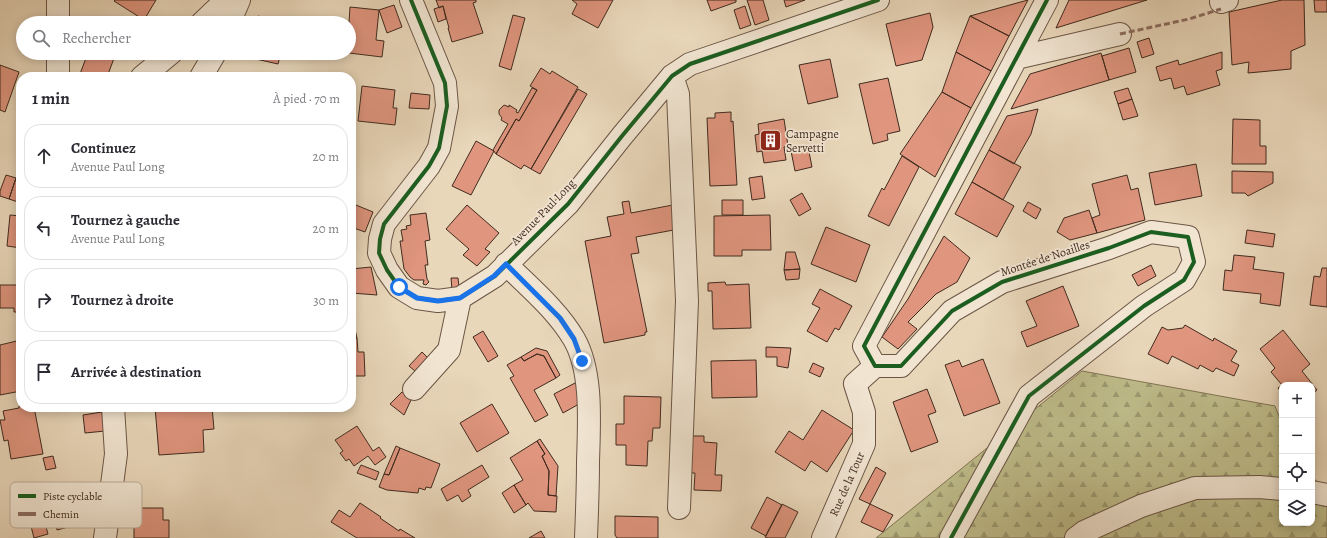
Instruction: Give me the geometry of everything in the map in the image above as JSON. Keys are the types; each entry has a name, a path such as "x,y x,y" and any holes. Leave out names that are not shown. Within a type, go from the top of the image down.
{"street":[{"path":"58,0 58,16"},
{"path":"209,16 226,0"},
{"path":"232,16 239,0"},
{"name":"Avenue Paul Long","path":"411,0 445,83 447,106 439,148 429,166 384,224 380,239 379,253 387,270 399,287 417,298 438,301 460,298 494,276 568,204 672,76 690,64 878,0"},
{"path":"874,366 864,346 1047,0"},
{"path":"1016,58 1120,34"},
{"path":"58,60 58,72"},
{"path":"148,72 163,60"},
{"path":"204,72 211,60"},
{"path":"672,76 678,94 687,301 679,508"},
{"name":"Montée de Noailles","path":"874,366 901,366 952,311 1002,282 1109,248 1151,232 1188,237 1194,262 1184,280 1144,306 1028,396 951,538"},
{"path":"506,264 560,318 574,339 582,361 588,387 590,420 586,538"},
{"path":"414,389 449,350 460,298"},
{"name":"Rue de la Tour","path":"823,538 864,444 864,412 855,384 874,366"},
{"path":"112,482 116,454 113,412"},
{"path":"1076,538 1084,532 1142,506 1195,488 1259,487 1279,489"},
{"path":"1315,493 1327,495"},
{"path":"105,538 106,528"}],"green space":[{"path":"1082,371 1275,406 1279,416 1279,526 1315,526 1315,480 1327,494 1327,538 876,538"}],"building":[{"path":"156,0 146,16 138,16 114,1"},
{"path":"436,0 476,0 476,2 473,3 483,33 452,42 443,6 439,8"},
{"path":"572,0 613,0 598,28 572,14 577,4"},
{"path":"707,0 736,0 736,2 711,11"},
{"path":"747,0 763,0 769,20 755,25"},
{"path":"784,0 805,0 786,7"},
{"path":"1028,0 1009,36 970,16"},
{"path":"1069,0 1147,0 1056,28"},
{"path":"1282,0 1304,0 1305,45 1291,51 1291,69 1248,73 1249,62 1232,65 1229,12"},
{"path":"1314,0 1327,0 1327,12 1315,12"},
{"path":"394,5 402,27 387,33 379,10"},
{"path":"443,6 446,19 438,22 434,9"},
{"path":"745,6 751,25 740,29 734,10"},
{"path":"350,7 379,10 376,40 384,41 382,57 356,54 356,16 349,16"},
{"path":"930,13 933,27 922,60 896,66 886,24"},
{"path":"513,15 525,18 511,70 499,66"},
{"path":"970,16 1009,36 991,71 956,52"},
{"path":"1149,38 1154,54 1142,58 1137,42"},
{"path":"1129,48 1136,72 1109,80 1102,56"},
{"path":"956,52 991,71 971,108 942,92"},
{"path":"1222,52 1222,69 1216,71 1220,85 1187,95 1184,86 1174,89 1171,78 1160,81 1156,67 1178,60 1179,65"},
{"path":"1101,53 1109,80 1011,109 1030,74"},
{"path":"830,59 838,97 808,104 799,65"},
{"path":"85,60 113,60 109,72 81,72"},
{"path":"260,60 279,60 278,64"},
{"path":"0,65 19,72 16,72 16,81 5,112 0,110"},
{"path":"541,68 550,74 552,71 578,87 531,169 524,165 521,169 496,154 516,119 519,121 537,90 530,86"},
{"path":"888,78 900,131 887,134 888,140 873,144 859,84"},
{"path":"362,86 395,90 393,108 397,108 395,125 358,121"},
{"path":"532,88 537,90 519,121 516,119 496,154 493,150 508,124 501,120 502,118 499,114 499,110 504,105 509,107 509,105 517,110 516,112 518,113"},
{"path":"1128,88 1132,99 1118,104 1114,92"},
{"path":"578,89 587,94 540,174 531,169"},
{"path":"942,92 971,108 935,177 900,154"},
{"path":"411,93 430,95 429,109 409,108"},
{"path":"1132,99 1138,116 1123,120 1118,104"},
{"path":"1038,109 1031,134 1014,164 989,150 1007,116"},
{"path":"731,112 731,122 733,121 737,185 710,186 707,118 715,118 715,113"},
{"name":"Campagne Servetti","path":"784,119 788,146 784,147 786,160 764,163 762,151 757,152 755,135 759,134 758,124"},
{"path":"1233,119 1260,120 1260,146 1266,146 1266,164 1232,164"},
{"path":"476,141 494,151 471,195 452,186"},
{"path":"808,147 812,167 795,171 791,151"},
{"path":"989,150 1021,167 1003,200 972,182"},
{"path":"902,156 919,167 889,226 868,216 882,188 884,190"},
{"path":"1196,164 1202,196 1155,205 1149,173"},
{"path":"1232,171 1273,172 1273,183 1248,196 1245,193 1232,193"},
{"path":"6,175 16,178 9,199 0,196 0,191"},
{"path":"1127,175 1131,190 1138,188 1145,220 1097,233 1092,218 1100,215 1092,184"},
{"path":"762,176 765,198 752,200 749,178"},
{"path":"16,178 16,201 9,199"},
{"path":"972,182 1014,206 997,237 955,214"},
{"path":"802,193 811,209 799,216 790,200"},
{"path":"722,200 743,200 743,215 722,215"},
{"path":"629,201 631,213 678,204 679,229 636,237 639,253 631,254 647,332 645,332 645,335 604,343 585,241 611,236 607,217 624,214 622,202"},
{"path":"1028,202 1041,209 1036,219 1023,211"},
{"path":"356,205 373,212 365,232 356,229"},
{"path":"467,205 499,233 485,249 490,252 477,266 463,255 469,249 446,229"},
{"path":"1089,210 1097,233 1070,240 1057,232 1064,218"},
{"path":"426,213 430,240 425,241 428,265 425,265 427,279 429,282 426,285 423,284 424,280 414,280 404,269 400,241 403,241 401,230 407,229 406,226 411,225 410,215"},
{"path":"10,215 16,216 16,247 7,246"},
{"path":"770,215 771,250 742,250 742,256 714,256 714,216"},
{"path":"826,227 870,245 856,282 811,264"},
{"path":"1247,230 1275,234 1273,247 1245,243"},
{"path":"944,236 970,258 957,282 936,294 908,322 917,329 898,349 882,337 908,299"},
{"path":"786,252 795,252 800,269 784,270"},
{"path":"1234,255 1255,257 1253,269 1284,273 1280,306 1260,303 1261,294 1223,290 1225,270 1232,271"},
{"path":"1151,265 1156,276 1138,286 1132,275"},
{"path":"371,267 377,295 356,293 356,268"},
{"path":"1322,268 1327,268 1327,307 1310,305 1314,276 1320,277"},
{"path":"800,269 799,279 786,280 784,270"},
{"path":"451,278 458,278 459,287 452,290"},
{"path":"725,282 726,285 749,284 751,328 713,329 712,291 708,291 708,283"},
{"path":"0,285 16,285 16,312 14,312 14,308 0,308"},
{"path":"1063,286 1079,326 1027,347 1021,332 1037,326 1026,301"},
{"path":"820,289 852,306 839,330 835,328 827,342 807,331 820,308 812,304"},
{"path":"1185,325 1213,341 1214,338 1237,351 1231,361 1239,365 1234,376 1216,368 1213,372 1200,365 1198,369 1172,356 1168,364 1148,354 1162,327 1168,330 1183,328"},
{"path":"1283,330 1310,364 1302,371 1311,382 1279,382 1271,372 1275,368 1260,349"},
{"path":"483,331 498,356 488,362 473,337"},
{"path":"356,338 358,352 364,352 365,376 356,376"},
{"path":"16,341 16,392 0,395 0,345"},
{"path":"766,347 791,348 788,368 777,366 777,357 766,357"},
{"path":"536,348 547,351 560,375 556,378 544,356 537,354 524,361 521,357"},
{"path":"422,352 433,363 421,376 409,366"},
{"path":"537,354 544,356 556,378 534,390 548,415 535,422 510,378 514,376 507,365 521,357 524,361"},
{"path":"983,359 1000,403 964,416 945,365 959,360 962,367"},
{"path":"756,360 757,397 712,398 711,361"},
{"path":"813,363 824,368 820,377 809,372"},
{"path":"577,382 579,404 563,413 554,394"},
{"path":"927,389 936,412 928,415 938,442 911,452 893,402"},
{"path":"402,392 411,400 404,415 390,404"},
{"path":"624,396 661,397 660,428 653,428 652,441 648,441 647,466 626,465 626,445 616,445 616,424 624,424"},
{"path":"492,404 509,433 477,452 460,423"},
{"path":"16,409 16,412 35,412 43,454 11,459 8,440 4,441 0,420 5,420 3,411"},
{"path":"822,410 854,430 827,472 811,461 805,471 775,452 789,431 803,440"},
{"path":"102,412 105,431 85,433 83,415"},
{"path":"155,412 212,412 214,429 203,430 204,452 159,455"},
{"path":"357,426 373,451 379,447 386,457 375,465 368,456 354,466 349,459 346,461 340,453 343,451 335,440"},
{"path":"688,436 704,436 704,442 717,443 715,475 722,475 721,491 694,490 695,473 686,473"},
{"path":"540,439 558,466 556,496 548,495 549,471 542,456 545,454 537,441"},
{"path":"537,441 545,454 542,456 549,471 548,495 557,496 556,512 534,511 528,503 526,505 514,485 523,480 510,458"},
{"path":"396,446 400,448 389,475 384,474"},
{"path":"400,448 440,464 431,488 426,487 425,490 419,488 418,493 387,490 379,487 384,474 389,475"},
{"path":"53,456 56,468 46,470 43,458"},
{"path":"361,465 379,472 376,480 357,473"},
{"path":"482,465 489,477 468,490 471,496 462,502 458,495 447,501 441,489"},
{"path":"876,467 886,473 870,504 859,499"},
{"path":"514,485 526,505 514,513 502,493"},
{"path":"767,497 782,505 766,536 751,528"},
{"path":"360,503 399,531 400,529 415,538 357,538 331,522 339,510 350,517"},
{"path":"782,504 798,512 785,538 765,537"},
{"path":"870,504 893,515 883,532 861,522"},
{"path":"142,508 163,508 163,520 169,520 169,538 134,538 134,528 142,528"},
{"path":"615,516 658,517 658,538 617,538 615,535"},
{"path":"31,528 46,528 48,534 34,538"},
{"path":"541,531 545,538 529,538"}],"marked path":[{"path":"1120,34 1189,19 1221,9"}],"cycle path":[{"path":"411,0 445,83 447,106 439,148 429,166 384,224 380,239 379,253 387,270 399,287 417,298 438,301 460,298 495,276 568,204 672,76 690,64 878,0"},
{"path":"951,538 1029,396 1144,306 1184,280 1194,262 1188,237 1151,232 1109,248 1002,282 952,311 901,366 875,366 864,346 1047,0"}],"place":[{"name":"Campagne Servetti","path":"771,141"}],"route":[{"path":"399,287 417,298 438,301 460,298 494,276 506,264 560,318 574,339 582,361"}]}
